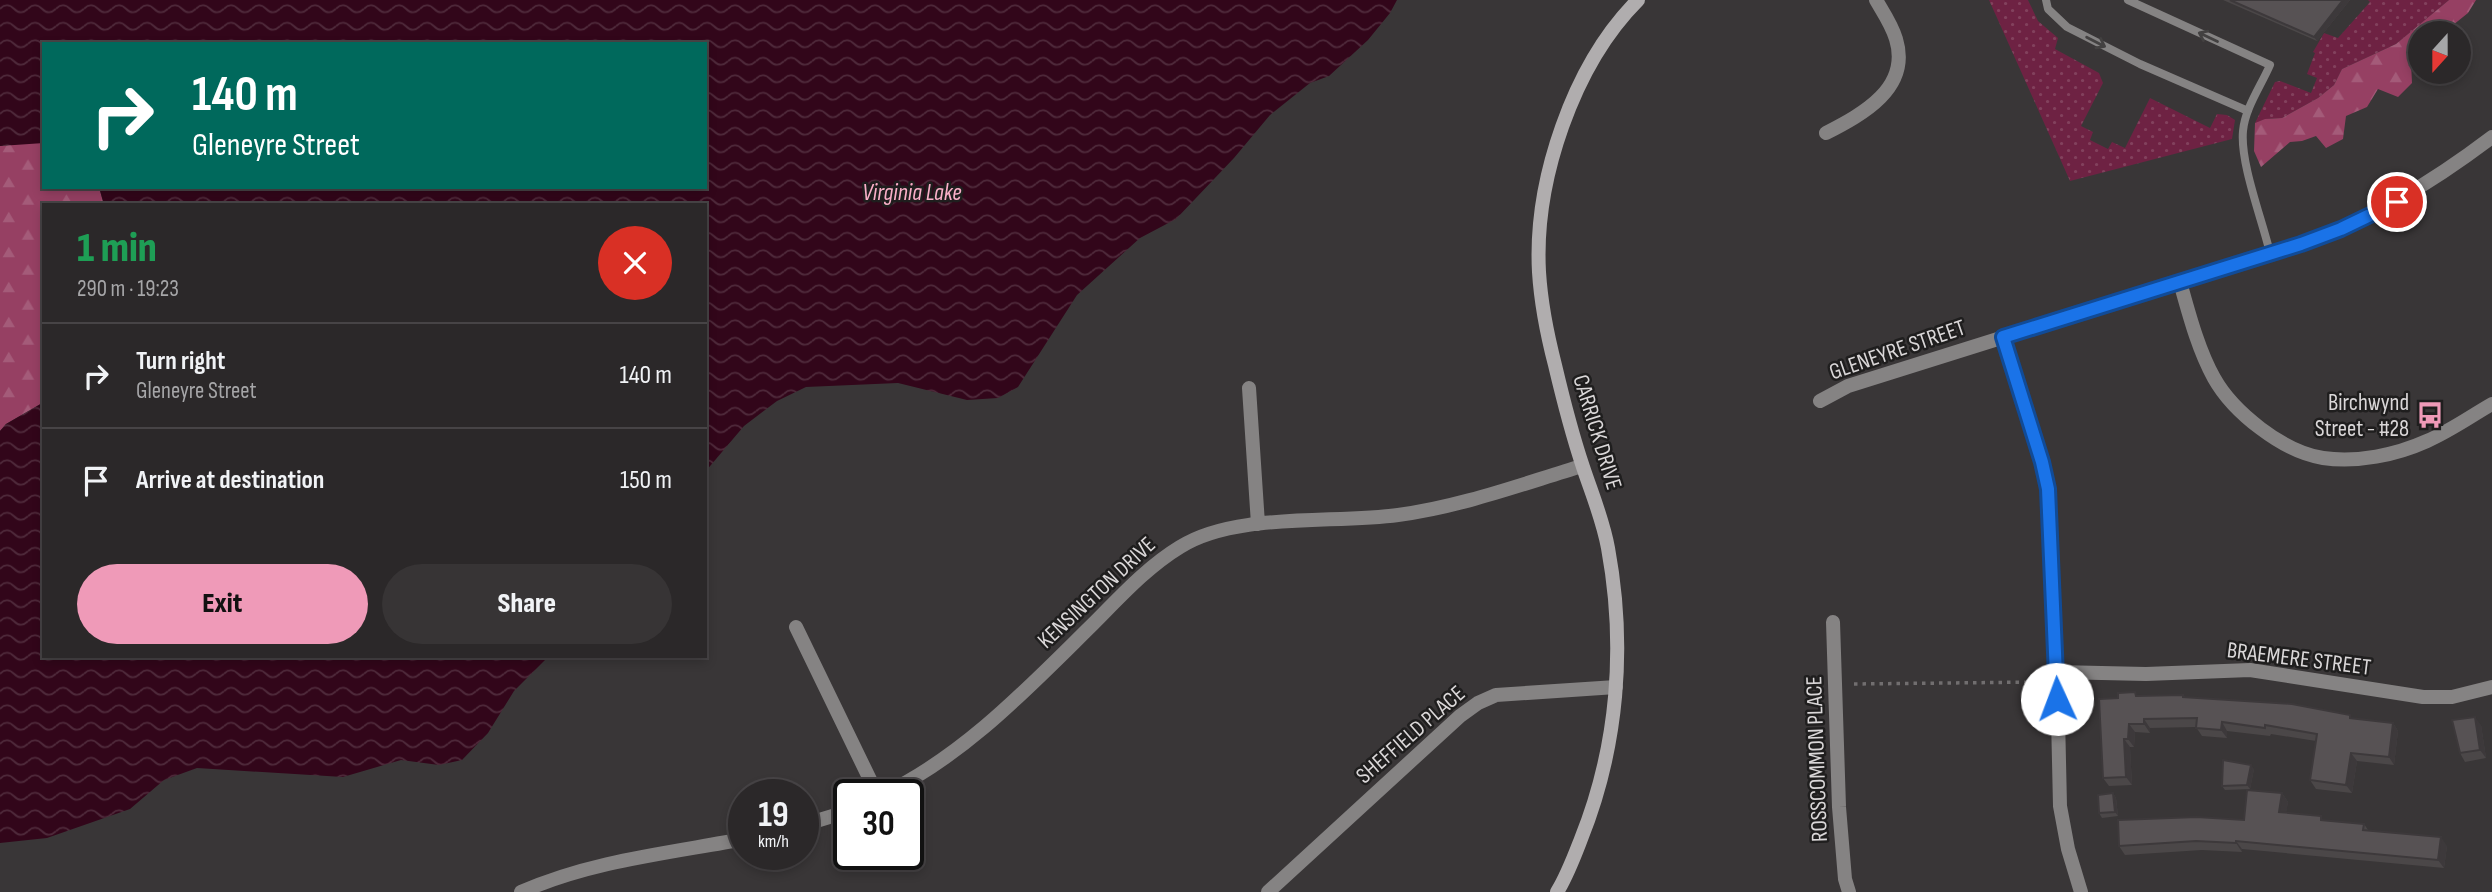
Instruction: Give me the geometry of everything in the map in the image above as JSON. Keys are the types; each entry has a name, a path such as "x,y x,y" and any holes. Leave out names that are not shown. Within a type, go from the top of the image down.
{"street":[{"name":"CARRICK DRIVE","path":"1562,890 1602,780 1614,719 1616,629 1608,547 1582,466 1542,308 1540,232 1546,184 1567,114 1606,39 1638,0"},
{"path":"1826,133 1861,115 1876,103 1896,76 1897,42 1876,0"},
{"name":"GLENEYRE STREET","path":"1820,401 1848,386 2301,244 2341,229 2397,202 2446,172 2492,137"},
{"path":"2180,282 2196,334 2214,378 2238,410 2277,441 2322,458 2374,458 2427,442 2492,404"},
{"path":"2003,337 2048,489 2060,806 2068,849 2081,892"},
{"path":"1249,388 1258,524"},
{"name":"KENSINGTON DRIVE","path":"912,779 929,770 996,716 1154,564 1182,545 1215,531 1258,524 1398,515 1434,508 1582,466"},
{"name":"ROSSCOMMON PLACE","path":"1833,622 1839,807 1845,879 1849,892"},
{"path":"796,627 870,779"},
{"name":"BRAEMERE STREET","path":"2057,672 2146,674 2249,670 2423,697 2452,697 2492,687"},
{"name":"SHEFFIELD PLACE","path":"1268,892 1460,716 1478,703 1496,695 1616,687"},
{"path":"521,892 567,874 604,864 728,842"}],"lane":[{"path":"2046,0 2048,9 2067,27 2140,64 2248,111"},
{"path":"2128,0 2270,65 2248,111 2243,130 2243,157 2270,253"}],"path":[{"path":"1854,684 2040,682"}],"shaded area":[{"path":"1989,0 2028,0 2038,21 2058,38 2055,49 2099,73 2103,83 2081,126 2093,132 2090,140 2108,149 2112,142 2125,148 2150,98 2210,128 2217,114 2227,115 2235,120 2232,139 2070,181"},
{"path":"2368,0 2449,0 2424,21 2408,21 2408,34 2396,44 2342,69 2334,85 2318,98 2282,118 2255,123 2275,82 2280,81 2311,93 2317,78 2307,74 2315,53 2313,52 2324,33 2338,38 2370,2"}],"green space":[{"path":"2449,0 2476,0 2468,13 2458,21 2424,21"},
{"path":"2408,34 2408,84 2411,84 2398,97 2378,89 2367,107 2346,116 2343,139 2326,148 2316,136 2290,142 2261,167 2254,151 2255,123 2265,119 2282,118 2318,98 2334,85 2342,69 2396,44"},
{"path":"42,143 42,189 100,189 103,203 42,203 42,403 6,424 0,431 0,146"}],"water":[{"name":"Virginia Lake","path":"0,0 1397,0 1368,40 1329,76 1310,83 1270,115 1234,158 1176,219 1140,238 1077,295 1018,387 998,398 967,400 898,383 806,387 777,401 744,426 707,470 707,203 103,203 100,189 707,189 707,42 42,42 42,143 0,146"},
{"path":"42,403 42,658 547,658 514,691 488,733 462,760 439,765 401,760 343,777 197,768 164,780 130,809 47,838 0,843 0,431 6,424"}],"building":[{"path":"2230,0 2343,0 2314,37"},
{"path":"2135,692 2136,696 2183,695 2292,704 2350,715 2350,718 2393,723 2389,757 2351,753 2346,785 2310,780 2317,734 2265,725 2265,728 2222,722 2221,730 2196,728 2197,718 2144,719 2144,724 2129,724 2128,739 2124,739 2126,777 2103,778 2099,699 2118,698 2118,693"},
{"path":"2475,717 2480,750 2460,753 2452,720"},
{"path":"2223,760 2251,765 2247,785 2222,786"},
{"path":"2247,790 2282,793 2279,812 2364,824 2363,830 2441,837 2438,860 2236,841 2119,846 2118,820 2197,817 2244,820"},
{"path":"2113,793 2115,812 2099,813 2098,795"}],"place":[{"name":"Birchwynd Street - #28","path":"2430,415"}],"route":[{"path":"2057,699 2048,489 2003,337 2301,244 2341,229 2397,202"}]}
